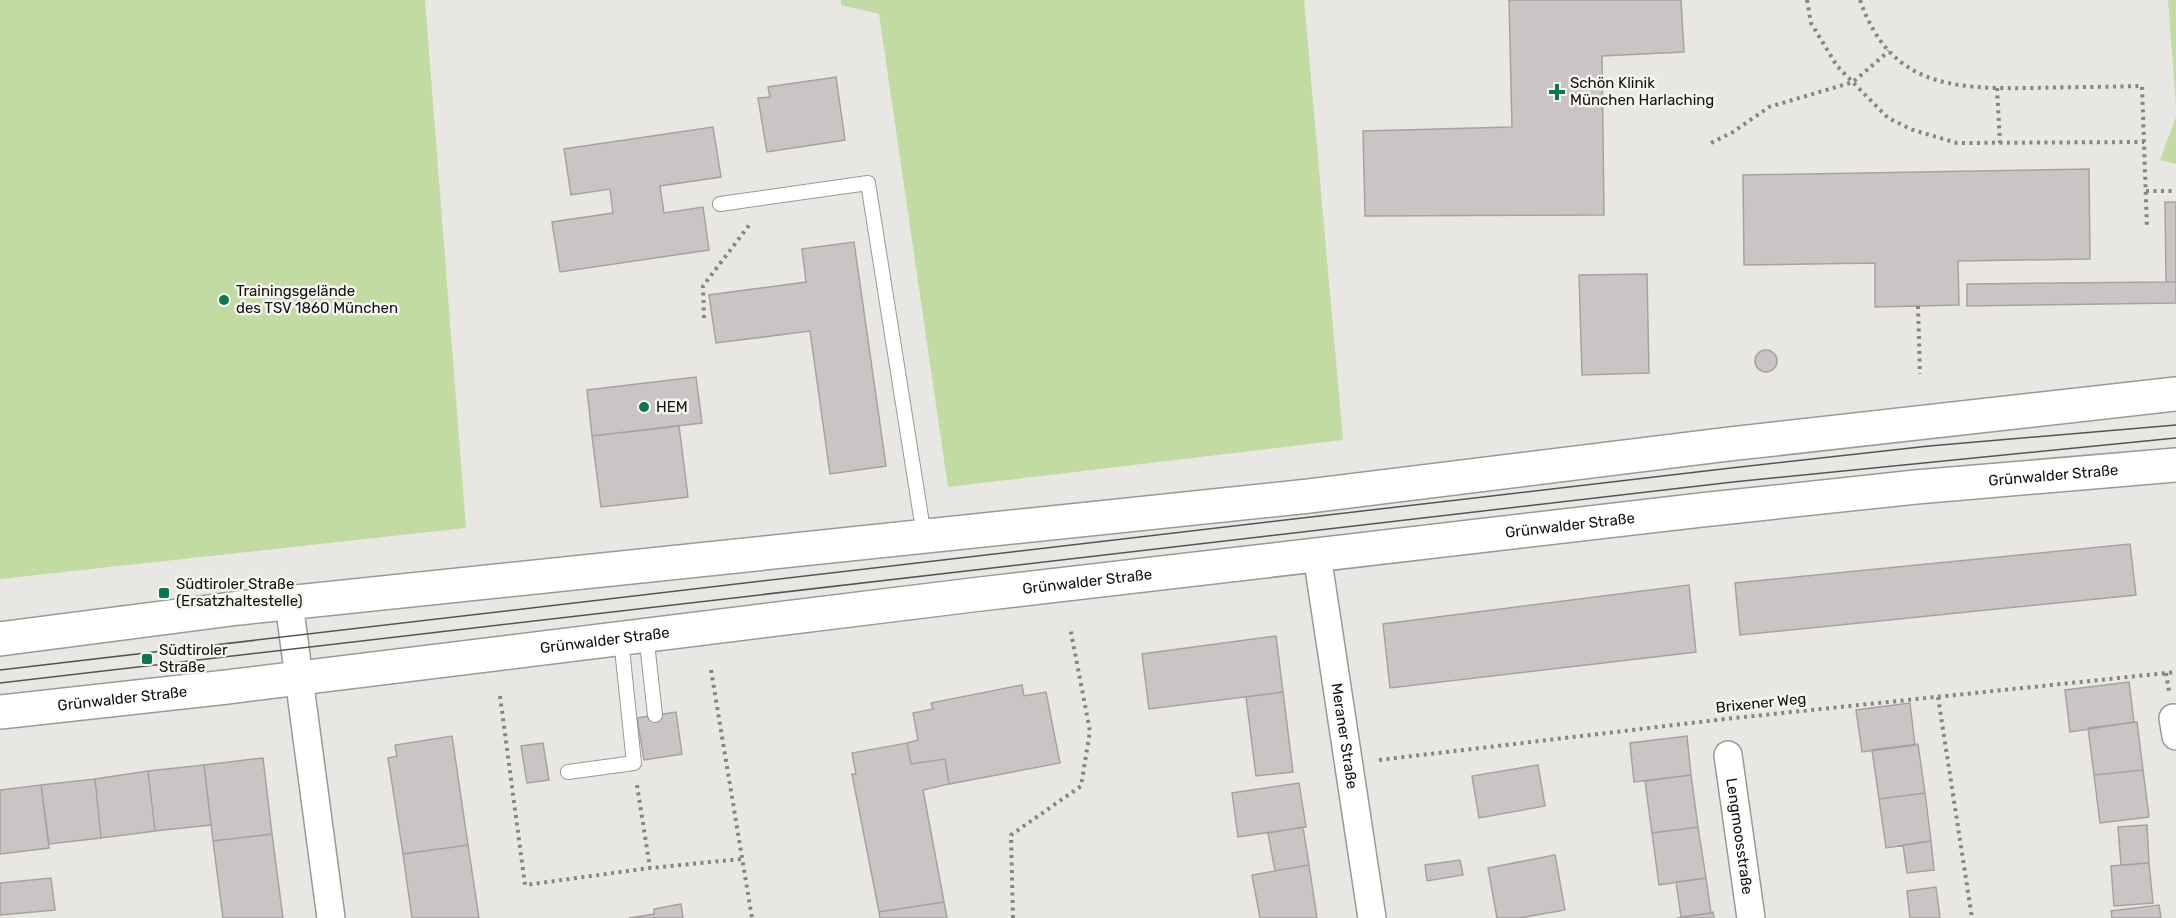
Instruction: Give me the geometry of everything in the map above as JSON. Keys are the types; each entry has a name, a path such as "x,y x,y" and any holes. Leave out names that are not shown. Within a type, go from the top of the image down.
{"main road":[{"path":"0,639 289,603 1309,496 1718,445 2176,394"},
{"name":"Grünwalder Straße","path":"0,712 298,678 633,635 1916,487 2176,465"}],"street":[{"name":"Meraner Straße","path":"1317,555 1372,918"},
{"path":"289,603 331,918"},
{"name":"Lengmoosstraße","path":"1728,755 1751,918"}],"lane":[{"path":"720,204 868,183 924,536"},
{"path":"633,635 655,715"},
{"path":"568,772 634,764 633,635"}],"path":[{"path":"1807,0 1811,23 1837,66 1888,118 1913,130 1957,143 2144,142"},
{"path":"1860,0 1866,19 1889,51 1905,65 1939,82 1955,86 1997,88 2142,86 2147,229"},
{"path":"1711,144 1733,132 1768,106 1853,82 1889,51"},
{"path":"1997,88 2000,143"},
{"path":"2146,191 2176,191"},
{"path":"705,318 703,286 770,196"},
{"path":"1918,306 1920,374"},
{"path":"1013,918 1011,835 1081,786 1090,731 1070,627"},
{"path":"711,670 752,918"},
{"name":"Brixener Weg","path":"1348,763 1725,719 2176,672"},
{"path":"500,696 525,885 650,868 742,859"},
{"path":"1938,697 1972,918"},
{"path":"634,764 650,868"}],"green space":[{"name":"Trainingsgelände des TSV 1860 München","path":"0,0 425,0 466,528 0,579"},
{"path":"841,0 1304,0 1343,440 948,487 879,14 841,5"},
{"path":"2168,0 2176,0 2176,106"},
{"path":"2176,117 2176,164 2160,160"}],"building":[{"name":"Schön Klinik München Harlaching","path":"1509,0 1681,0 1684,52 1602,56 1604,215 1365,216 1363,131 1512,127"},
{"path":"836,77 845,140 767,152 758,98 770,97 768,87"},
{"path":"713,127 721,177 660,186 664,213 703,207 709,250 560,272 552,222 613,213 610,189 571,195 564,149"},
{"path":"2089,169 2090,259 1958,261 1959,305 1875,307 1875,263 1744,265 1743,175"},
{"path":"2165,202 2176,202 2176,282 2166,282"},
{"path":"854,242 886,466 830,474 810,331 716,343 709,295 806,282 802,249"},
{"path":"1647,274 1649,373 1582,375 1579,275"},
{"path":"2176,282 2176,303 1967,306 1967,284"},
{"path":"1762,350 1770,350 1777,357 1777,365 1770,372 1762,372 1755,365 1755,357"},
{"name":"HEM","path":"696,377 702,423 592,436 587,390"},
{"path":"679,426 688,497 601,507 592,436"},
{"path":"2130,544 2136,595 1740,635 1735,583"},
{"path":"1689,585 1696,652 1390,688 1383,624"},
{"path":"1276,636 1283,692 1149,709 1142,654"},
{"path":"2129,682 2134,722 2070,732 2065,690"},
{"path":"1022,685 1024,696 1046,692 1060,763 949,784 945,759 911,764 907,743 918,740 913,713 933,709 931,703"},
{"path":"1283,692 1293,772 1256,776 1246,697"},
{"path":"1910,703 1915,745 1862,752 1856,710"},
{"path":"676,712 682,754 644,760 637,718"},
{"path":"2137,722 2143,770 2094,775 2088,728"},
{"path":"452,736 468,845 403,854 388,758 397,756 395,745"},
{"path":"1687,736 1691,775 1634,782 1630,743"},
{"path":"543,743 549,780 527,783 521,746"},
{"path":"907,743 911,764 945,759 949,784 923,790 944,902 879,912 852,774 856,774 852,753"},
{"path":"1918,744 1925,793 1879,799 1872,750"},
{"path":"263,758 272,834 213,841 204,765"},
{"path":"204,765 211,825 155,831 148,771"},
{"path":"1538,765 1545,806 1479,818 1472,776"},
{"path":"2143,770 2149,817 2100,823 2094,775"},
{"path":"148,771 155,831 101,838 95,779"},
{"path":"1691,775 1698,827 1652,833 1645,781"},
{"path":"95,779 101,838 49,844 41,785"},
{"path":"1299,783 1306,827 1238,837 1232,793"},
{"path":"41,785 49,848 0,854 0,790"},
{"path":"1925,793 1931,841 1886,848 1879,799"},
{"path":"2147,825 2149,863 2121,865 2118,827"},
{"path":"1303,827 1309,865 1275,871 1268,833"},
{"path":"1698,827 1706,878 1659,885 1652,833"},
{"path":"272,834 283,918 223,918 213,841"},
{"path":"1931,841 1934,870 1907,873 1903,845"},
{"path":"468,845 479,918 412,918 403,854"},
{"path":"1555,855 1565,910 1519,918 1497,918 1488,868"},
{"path":"1460,860 1463,875 1427,881 1425,865"},
{"path":"2149,863 2153,903 2114,906 2111,866"},
{"path":"1309,865 1317,918 1260,918 1252,875"},
{"path":"51,878 55,910 0,915 0,883"},
{"path":"1706,878 1711,913 1681,917 1676,882"},
{"path":"1936,887 1940,918 1910,918 1907,891"},
{"path":"944,902 947,918 880,918 879,912"},
{"path":"681,904 683,918 629,918 654,914 654,909"},
{"path":"2159,905 2161,918 2112,918 2111,911"},
{"path":"1713,912 1714,918 1677,918 1711,913"}],"tram line":[{"path":"0,670 1731,468 1929,446 2176,425"},
{"path":"0,683 1733,482 2176,438"}],"place":[{"name":"Schön Klinik München Harlaching","path":"1557,92"},
{"name":"Trainingsgelände des TSV 1860 München","path":"224,300"},
{"name":"HEM","path":"644,407"},
{"name":"Südtiroler Straße (Ersatzhaltestelle)","path":"164,593"},
{"name":"Südtiroler Straße","path":"147,659"}]}
